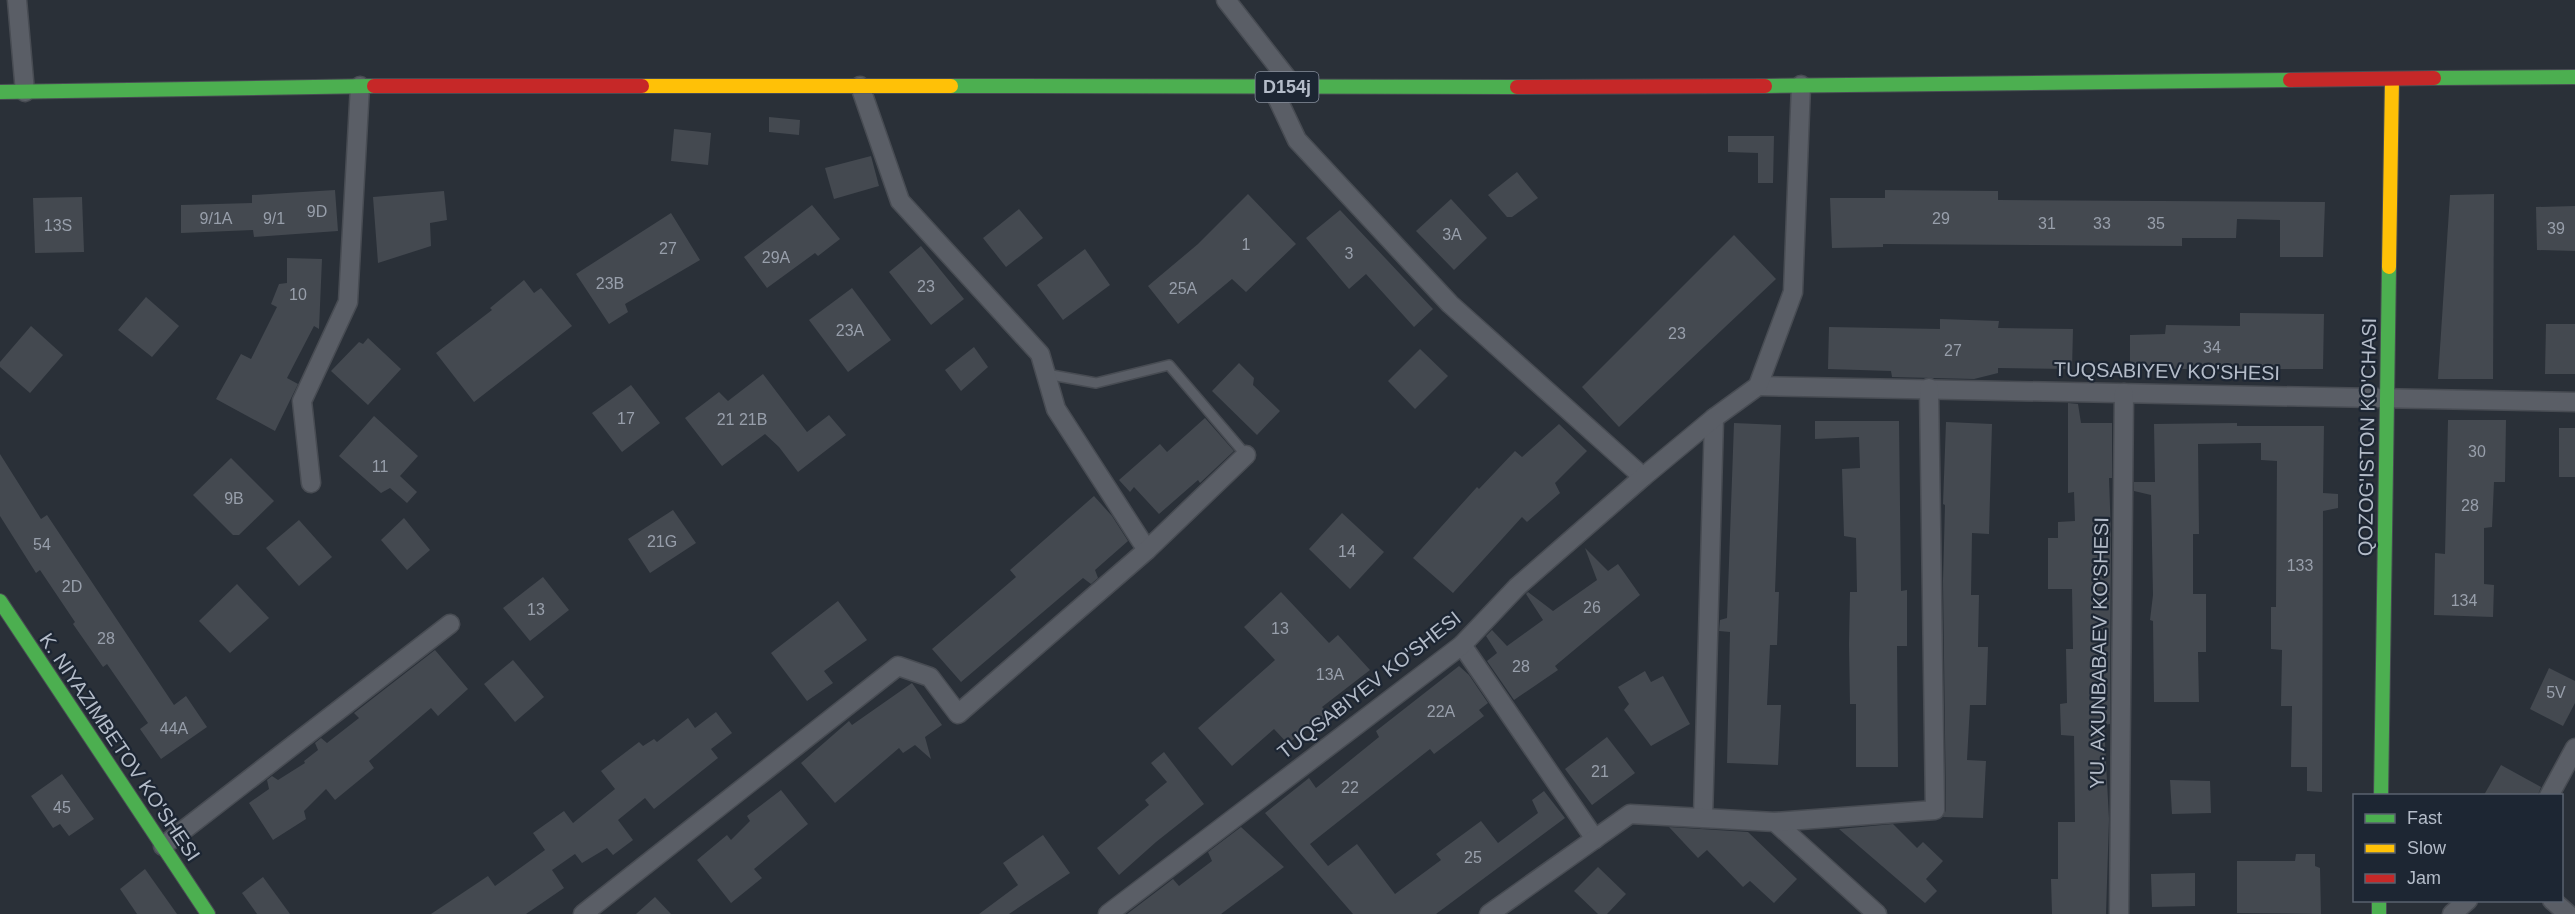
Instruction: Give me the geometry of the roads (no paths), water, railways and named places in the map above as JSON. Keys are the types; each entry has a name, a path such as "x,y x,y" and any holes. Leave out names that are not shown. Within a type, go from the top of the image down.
{"main road":[{"name":"D154j","path":"0,92 360,86 1801,86 2575,77"},
{"name":"QOZOG'ISTON KO'CHASI","path":"2384,793 2392,79"},
{"name":"K. NIYAZIMBETOV KO'SHESI","path":"0,601 208,914"}],"street":[{"path":"17,0 25,92"},
{"path":"1226,0 1294,87"},
{"path":"311,483 302,400 348,302 360,86"},
{"path":"860,86 900,201 1040,354 1056,409 1148,550"},
{"path":"1758,386 1793,292 1801,86"},
{"path":"1272,87 1297,140 1450,304 1643,477"},
{"name":"TUQSABIYEV KO'SHESI","path":"1108,914 1462,645 1517,587 1643,477 1714,418 1758,386 2575,402"},
{"path":"1489,914 1630,814 1775,822 1935,810 1929,388"},
{"name":"YU. AXUNBABAEV KO'SHESI","path":"2119,914 2124,393"},
{"path":"1703,818 1714,418"},
{"path":"583,914 898,666 930,676 958,714 1148,550 1246,455"},
{"path":"163,846 450,624"},
{"path":"1462,645 1595,839"},
{"path":"2550,794 2575,748"},
{"path":"1775,822 1877,914"},
{"path":"2452,914 2466,902"},
{"path":"2554,902 2568,914"}],"lane":[{"path":"1046,374 1096,383 1169,364 1246,455"}]}
